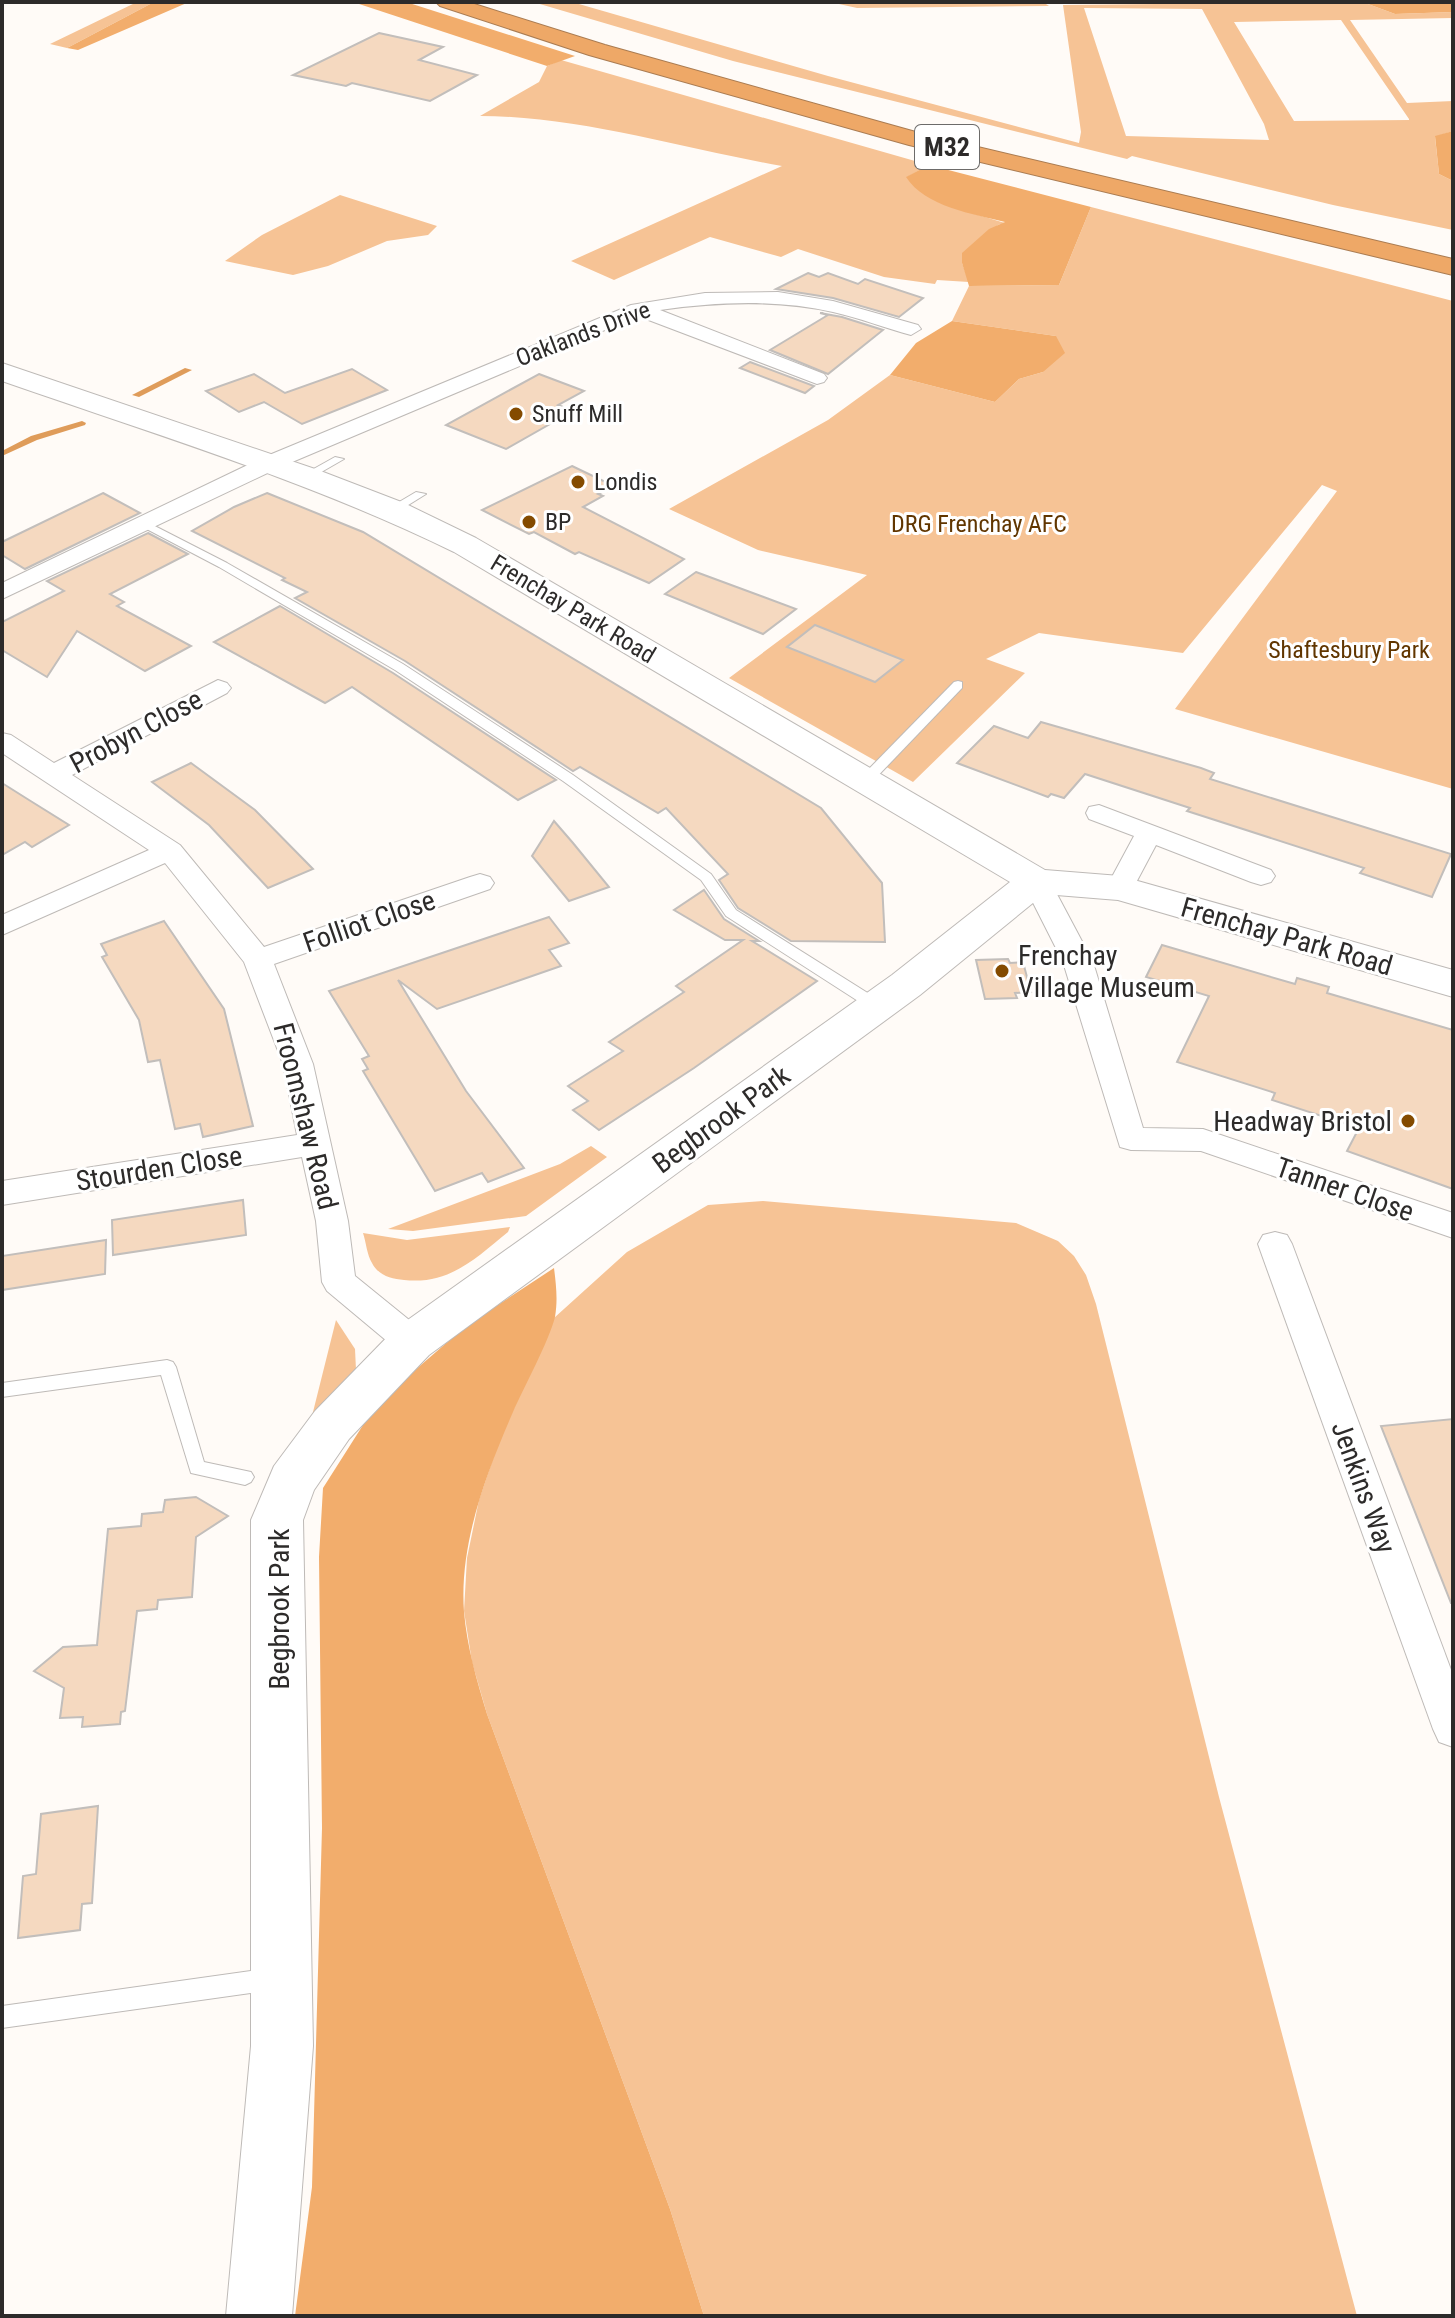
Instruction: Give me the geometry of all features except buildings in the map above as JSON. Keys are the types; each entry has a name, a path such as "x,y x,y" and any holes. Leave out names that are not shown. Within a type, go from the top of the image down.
{"highway":[{"name":"M32","path":"447,2 597,50 917,140 1453,267"},
{"name":"M32","path":"509,2 937,129 1453,248"}],"main road":[{"name":"Frenchay Park Road","path":"2,372 307,476 406,502 465,545 1036,881 1120,888 1453,984"},
{"name":"Begbrook Park","path":"259,2316 282,2046 277,1520 292,1481 332,1425 412,1342 877,1006 1036,881"}],"street":[{"name":"Oaklands Drive","path":"270,463 638,309 693,300 794,301 820,303 911,329"},
{"path":"638,309 817,378"},
{"path":"2,592 270,463"},
{"name":"Probyn Close","path":"54,774 218,688"},
{"name":"Froomshaw Road","path":"2,741 170,851 258,959 298,1064 332,1221 339,1282 412,1342"},
{"name":"Frenchay Park Road","path":"1099,813 1261,876"},
{"path":"1120,888 1149,833"},
{"path":"2,926 170,851"},
{"name":"Tanner Close","path":"1036,881 1078,962 1131,1139 1203,1140 1453,1226"},
{"name":"Folliot Close","path":"258,959 480,883"},
{"name":"Stourden Close","path":"2,1193 316,1143"},
{"name":"Jenkins Way","path":"1275,1244 1453,1729"}],"lane":[{"path":"307,476 339,459"},
{"path":"143,523 223,565 399,667 555,769 706,877 731,913 877,1006"},
{"path":"865,781 958,685"},
{"path":"2,1390 167,1367 197,1468 245,1477"},
{"path":"2,2017 282,1977"}],"green space":[{"path":"137,2 154,2 67,48 50,44"},
{"path":"533,2 572,2 828,76 1079,143 1081,132 1063,5 1342,2 1368,4 1395,14 1453,12 1453,18 1350,20 1407,103 1453,101 1453,131 1435,137 1439,174 1453,181 1453,230 1333,205 1132,156 1127,159 733,61","holes":["1084,8 1202,9 1264,124 1269,140 1126,136","1341,20 1409,119 1409,120 1294,121 1234,22"]},
{"path":"830,2 1043,2 1049,6 857,8"},
{"path":"561,60 929,165 907,177 958,209 1005,223 998,225 962,263 969,282 937,280 935,284 884,277 798,249 781,257 710,237 614,280 571,261 782,166 593,127 517,117 480,116 539,82 547,66"},
{"path":"340,195 437,226 428,235 387,241 328,266 293,275 225,261 262,235"},
{"path":"1091,207 1453,301 1453,789 1175,709 1337,491 1322,485 1183,653 1039,633 986,659 1025,673 913,782 729,678 867,575 758,550 669,509 828,420 890,375 995,402 1019,379 1043,372 1056,336 952,321 969,286 1059,285"},
{"path":"591,1146 607,1157 526,1216 413,1231 388,1229 560,1164"},
{"path":"763,1201 1016,1223 1058,1241 1074,1256 1086,1275 1096,1304 1219,1797 1357,2316 704,2316 670,2209 487,1714 472,1662 464,1611 467,1558 479,1500 498,1444 554,1318 627,1252 708,1205"},
{"path":"510,1227 484,1252 460,1268 420,1280 394,1279 378,1271 370,1260 363,1233 407,1240"},
{"path":"336,1320 355,1349 356,1370 309,1428"}],"shaded area":[{"path":"154,2 189,2 78,50 67,48"},
{"path":"353,2 406,2 575,56 547,66"},
{"path":"1342,2 1453,2 1453,12 1395,14 1368,4"},
{"path":"1453,131 1453,181 1439,174 1435,136"},
{"path":"929,165 1091,207 1059,285 969,286 962,253 989,229 1005,222 951,208 925,196 906,177"},
{"path":"952,321 1056,336 1065,353 1043,372 1019,379 995,402 890,375 916,343"},
{"path":"554,1268 556,1304 552,1327 493,1460 476,1510 466,1561 465,1625 487,1714 670,2209 704,2316 295,2316 312,2187 322,1828 319,1557 323,1488 377,1403 466,1326"}],"waterway":[{"path":"136,395 188,370"},
{"path":"2,454 34,438 82,423"}],"place":[{"name":"Snuff Mill","path":"516,414"},
{"name":"Londis","path":"578,482"},
{"name":"BP","path":"529,522"},
{"name":"Frenchay Village Museum","path":"1002,971"},
{"name":"Headway Bristol","path":"1408,1121"}],"park label":[{"name":"DRG Frenchay AFC","path":"979,524"},
{"name":"Shaftesbury Park","path":"1349,650"}]}
